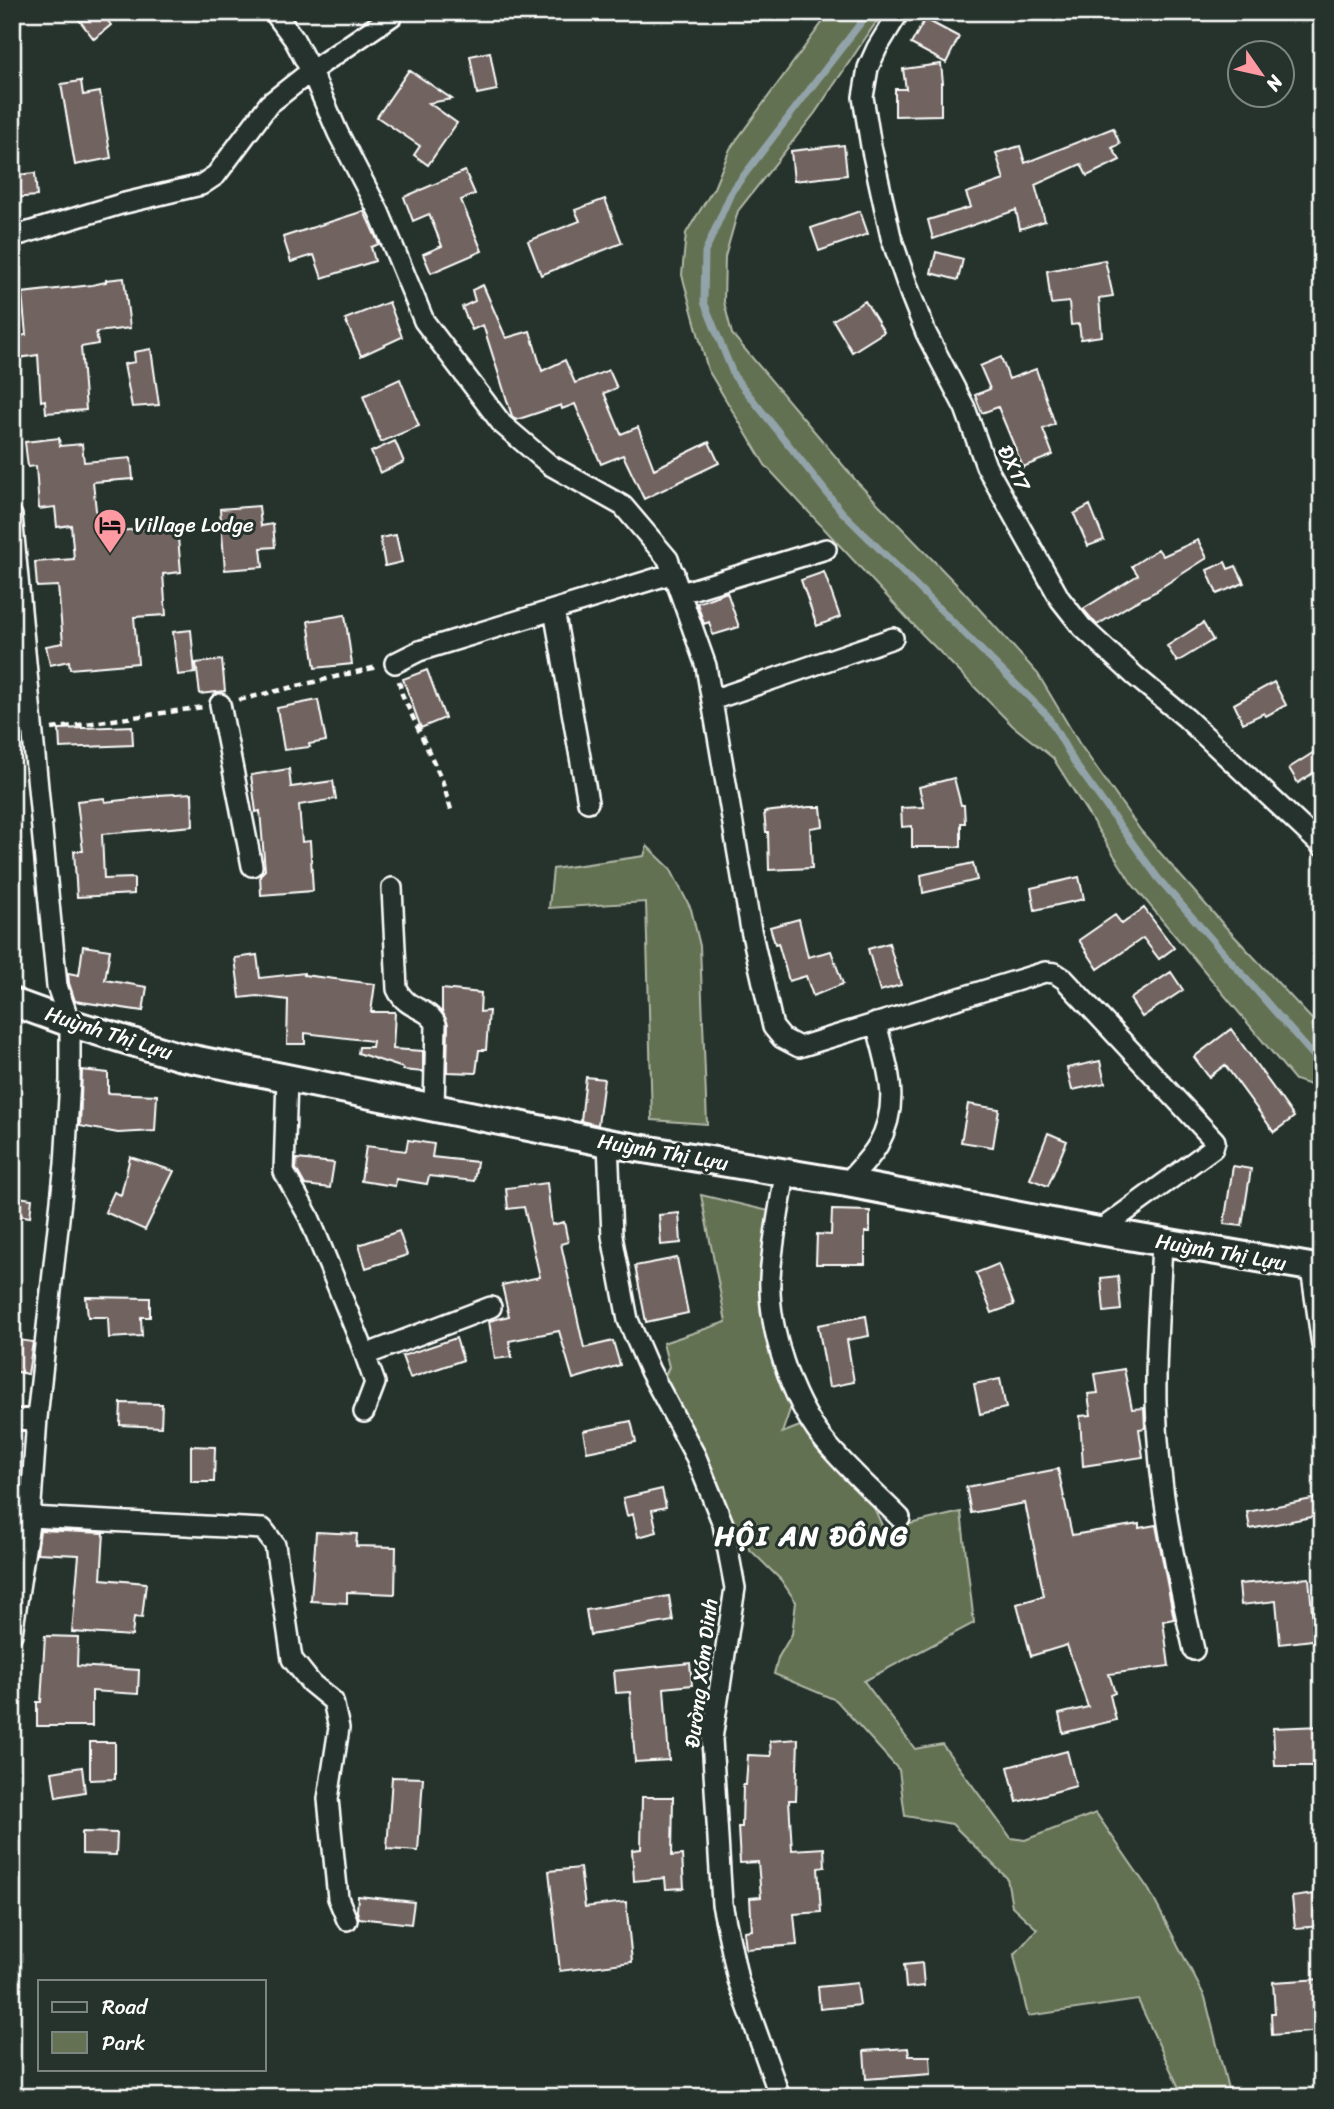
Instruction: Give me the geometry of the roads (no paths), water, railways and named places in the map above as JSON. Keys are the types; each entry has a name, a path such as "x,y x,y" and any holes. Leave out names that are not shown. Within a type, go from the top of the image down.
{"street":[{"path":"274,12 294,38 311,71 338,133 379,212 424,321 502,424 550,465 623,506 668,559 706,666 751,930 773,1027 782,1038 799,1047 1045,972 1055,973 1064,979 1215,1141 1213,1149 1099,1231"},
{"name":"ĐX17","path":"899,12 867,68 863,97 871,146 891,237 910,293 926,333 965,408 986,466 1060,599 1082,627 1186,718 1322,846"},
{"path":"12,237 121,204 201,186 216,175 269,104 311,71 392,16"},
{"path":"12,516 57,986 70,1023 65,1164 37,1418 30,1517 12,1634"},
{"path":"681,593 825,549"},
{"path":"395,663 419,651 674,573"},
{"path":"554,610 589,802"},
{"path":"712,700 893,638"},
{"path":"220,704 252,866"},
{"path":"392,888 397,989 407,1004 430,1015 436,1024 433,1108"},
{"name":"Huỳnh Thị Lựu","path":"12,1002 158,1052 608,1143 846,1183 1317,1269"},
{"path":"846,1183 877,1146 890,1118 892,1087 876,1023"},
{"path":"287,1078 284,1172 309,1217 375,1383 364,1412"},
{"name":"Đường Xóm Dinh","path":"608,1143 612,1236 628,1320 650,1371 696,1457 723,1524 735,1588 712,1739 722,1904 738,1980 780,2097"},
{"path":"785,1173 771,1278 771,1303 782,1355 799,1402 816,1430 900,1518"},
{"path":"1162,1242 1157,1358 1158,1449 1168,1533 1194,1650"},
{"path":"1317,1269 1322,1345"},
{"path":"365,1355 491,1307"},
{"path":"12,1420 37,1418"},
{"path":"30,1517 263,1529 275,1545 292,1659 311,1683 333,1702 339,1728 328,1799 338,1898 347,1920"}],"waterway":[{"path":"869,12 732,191 705,252 704,302 734,376 842,512 1047,715 1076,765 1158,878 1312,1054 1322,1058"}],"place":[{"name":"Village Lodge","path":"110,555"}],"district":[{"name":"HỘI AN ĐÔNG","path":"812,1535"}]}
